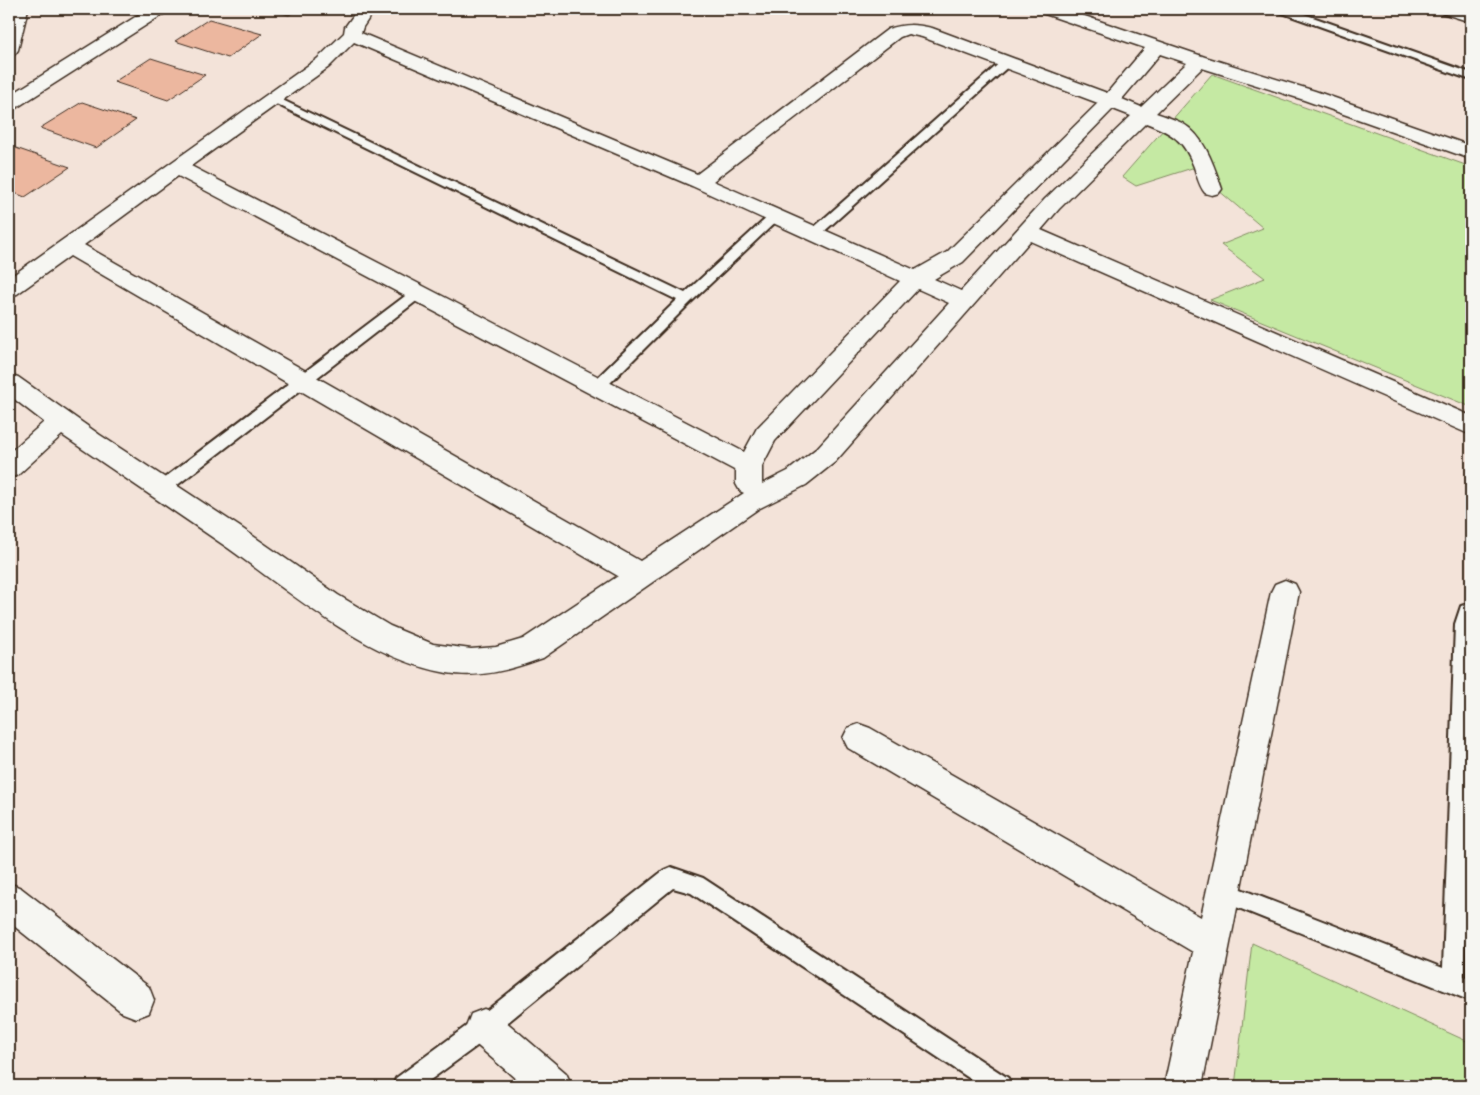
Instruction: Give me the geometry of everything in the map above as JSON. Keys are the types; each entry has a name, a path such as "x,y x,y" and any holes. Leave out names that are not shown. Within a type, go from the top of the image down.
{"street":[{"path":"9,50 19,9"},
{"path":"9,104 159,9"},
{"path":"9,289 272,98 324,63 352,35 354,28 366,9"},
{"path":"1048,9 1156,47 1308,94 1471,154"},
{"path":"1448,9 1471,17"},
{"path":"699,182 899,30 915,29 1110,101 1176,128 1190,140 1201,158 1212,188"},
{"path":"352,35 699,182 964,301"},
{"path":"749,502 749,466 766,435 915,279 955,258 1110,101 1156,47"},
{"path":"9,383 60,422 366,627 433,657 459,663 483,663 506,659 533,649 749,502 796,478 826,455 1052,204 1146,115 1199,61"},
{"path":"177,167 749,466"},
{"path":"1026,232 1471,426"},
{"path":"69,246 641,576"},
{"path":"9,468 60,422"},
{"path":"1183,1086 1285,592"},
{"path":"859,738 1212,943"},
{"path":"9,900 136,1000"},
{"path":"484,1027 553,1086"}],"lane":[{"path":"1281,9 1471,77"},
{"path":"815,233 1007,62"},
{"path":"272,98 686,299"},
{"path":"598,386 686,299 776,216"},
{"path":"161,489 418,293"},
{"path":"1223,892 1462,986 1464,624 1468,611 1471,610"},
{"path":"404,1086 484,1027 671,877 696,885 1000,1086"}],"green space":[{"path":"1212,74 1471,167 1471,407 1210,300 1265,278 1221,245 1263,228 1192,168 1136,186 1122,177"},
{"path":"1252,943 1471,1043 1471,1086 1235,1086"}],"building":[{"path":"267,9 298,9 289,15"},
{"path":"209,19 262,34 228,58 175,41"},
{"path":"151,58 205,75 168,100 114,82"},
{"path":"82,102 136,120 96,148 40,128"},
{"path":"13,147 70,167 25,197 9,191 9,150"}]}
